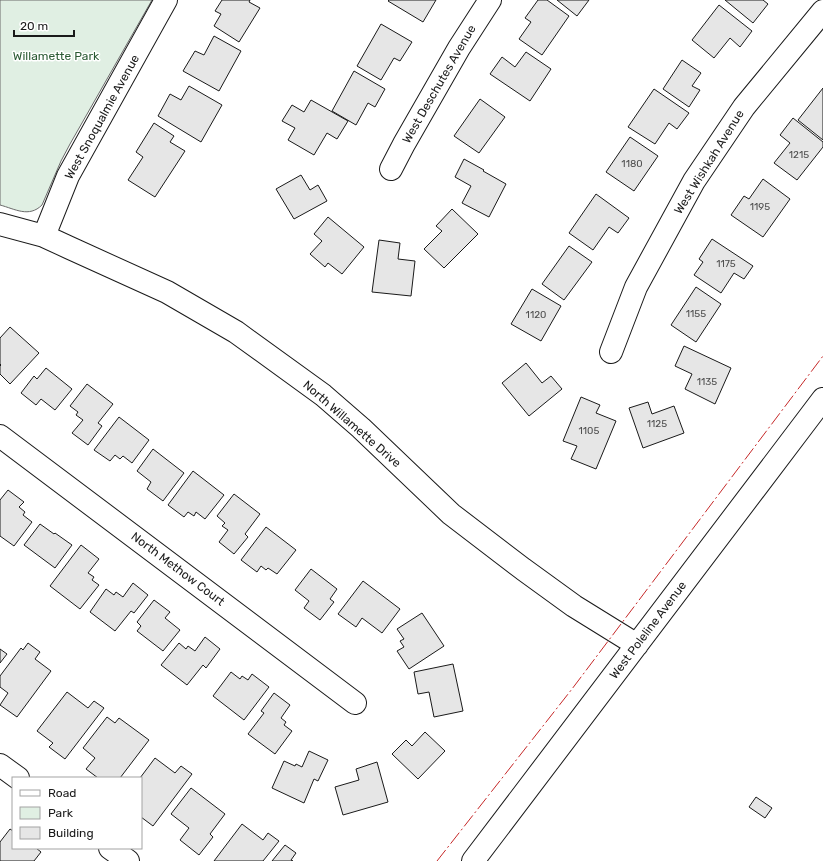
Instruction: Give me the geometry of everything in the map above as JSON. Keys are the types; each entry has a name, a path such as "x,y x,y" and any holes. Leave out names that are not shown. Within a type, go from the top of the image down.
{"street":[{"name":"West Snoqualmie Avenue","path":"44,236 68,176 166,0"},
{"name":"West Deschutes Avenue","path":"391,169 459,48 490,0"},
{"name":"West Wishkah Avenue","path":"611,352 636,287 694,181 744,107 823,11"},
{"name":"North Willamette Drive","path":"0,224 44,236 167,292 236,332 324,395 452,514 574,606 637,645"},
{"name":"West Poleline Avenue","path":"473,861 823,399"},
{"name":"North Methow Court","path":"0,436 355,703"},
{"path":"111,849 128,861"}],"green space":[{"name":"Willamette Park","path":"0,0 152,0 70,144 42,205 37,209 27,212 0,205"}],"building":[{"path":"222,0 250,0 249,2 260,8 239,42 214,26 221,14 215,11"},
{"path":"436,0 423,22 388,1"},
{"path":"538,0 547,0 569,16 542,55 519,39 531,22 525,18"},
{"path":"557,0 589,0 577,16"},
{"path":"725,0 763,0 768,4 753,23"},
{"path":"719,5 752,31 740,47 730,38 714,58 692,40"},
{"path":"381,24 412,42 400,61 394,58 381,80 357,66"},
{"path":"214,36 241,51 219,91 183,71 195,51 204,55"},
{"path":"526,52 551,69 530,101 490,74 502,57 515,67"},
{"path":"682,60 701,73 692,86 700,90 689,107 663,89"},
{"path":"354,71 385,89 375,107 368,103 356,125 332,111"},
{"path":"189,86 222,105 201,142 158,116 170,94 181,100"},
{"path":"823,88 823,140 798,120"},
{"path":"654,89 689,113 677,129 669,123 655,144 628,127"},
{"path":"480,99 505,117 479,153 454,136"},
{"path":"311,100 348,121 337,139 327,133 314,155 288,140 295,128 282,121 292,105 304,112"},
{"path":"793,118 823,142 823,147 797,180 774,163 790,143 780,135"},
{"path":"154,123 174,136 170,142 185,151 155,197 128,180 143,157 136,152"},
{"path":"630,137 658,156 634,191 606,172"},
{"path":"464,159 506,184 489,217 462,203 471,186 455,177"},
{"path":"301,175 310,190 318,185 327,201 294,219 276,189"},
{"path":"763,179 790,199 763,237 731,215 744,196 749,199"},
{"path":"596,194 629,218 618,233 609,227 593,250 569,233"},
{"path":"452,209 478,234 444,268 424,249 442,231 436,226"},
{"path":"328,217 364,247 342,274 328,263 325,267 310,254 322,241 314,234"},
{"path":"712,239 753,266 744,279 734,273 721,293 694,275 703,262 699,259"},
{"path":"379,240 400,243 398,259 415,261 411,296 372,292"},
{"path":"569,246 592,262 564,300 542,284"},
{"path":"696,287 721,304 696,342 671,325"},
{"path":"532,289 561,306 541,341 511,324"},
{"path":"10,327 39,353 10,384 0,374 0,338"},
{"path":"684,346 731,368 715,404 685,389 692,374 675,366"},
{"path":"526,363 542,383 551,376 562,389 529,416 502,383"},
{"path":"46,368 72,389 55,410 41,399 36,405 21,393 34,376 37,379"},
{"path":"87,384 113,404 98,423 102,426 88,445 72,433 83,420 76,415 78,412 70,406"},
{"path":"581,397 600,405 596,413 616,421 596,469 571,459 577,446 563,441"},
{"path":"648,402 652,414 674,406 684,433 643,448 629,408"},
{"path":"119,417 149,440 132,463 123,456 120,459 115,455 110,461 94,450"},
{"path":"153,449 184,473 163,501 147,489 151,482 137,471"},
{"path":"193,471 224,495 205,519 196,512 194,516 188,512 184,517 168,505"},
{"path":"8,490 24,502 19,507 25,512 23,515 32,522 14,546 0,536 0,500"},
{"path":"234,494 260,514 245,534 248,537 234,554 219,542 228,530 222,526 225,523 217,516"},
{"path":"40,524 72,545 55,568 24,545"},
{"path":"266,527 296,550 277,574 268,568 266,570 261,566 257,572 241,560"},
{"path":"81,545 99,559 88,573 94,577 92,580 99,585 80,609 50,586"},
{"path":"311,569 337,589 330,599 334,602 320,620 304,608 309,601 295,590"},
{"path":"363,581 400,609 382,633 362,618 356,627 338,614"},
{"path":"133,583 148,595 134,613 131,611 115,631 90,612 106,589 114,595 116,592 123,597"},
{"path":"154,600 170,612 165,618 180,630 163,651 137,631 141,626 137,622"},
{"path":"422,613 444,646 409,669 397,651 404,647 400,641 404,639 397,629"},
{"path":"205,637 220,649 206,668 203,665 187,685 161,665 179,643 186,649 188,646 195,651"},
{"path":"28,643 40,652 35,659 51,671 17,717 0,705 8,693 0,687 0,676 21,648 23,650"},
{"path":"0,649 7,654 0,663"},
{"path":"453,664 463,711 434,717 429,692 418,694 414,672"},
{"path":"231,672 240,679 242,676 248,680 252,674 269,687 244,720 213,696"},
{"path":"67,692 88,708 94,701 104,708 65,759 49,747 53,743 37,731"},
{"path":"274,693 290,705 281,718 286,722 284,725 292,731 275,754 248,734 264,713 261,711"},
{"path":"107,717 115,723 119,718 149,740 121,777 97,777 86,769 95,758 83,748"},
{"path":"425,732 445,751 418,779 392,754 406,740 412,746"},
{"path":"309,751 328,760 318,781 314,779 304,803 272,788 284,761 295,766 296,764 302,767"},
{"path":"155,758 175,773 181,766 192,774 153,826 142,818 142,777 141,777"},
{"path":"377,762 388,802 343,815 335,787 359,780 356,769"},
{"path":"191,788 225,814 210,834 213,837 199,855 180,840 189,828 171,814"},
{"path":"756,797 772,808 765,818 749,807"},
{"path":"242,824 263,840 268,833 279,841 263,861 214,861"},
{"path":"10,829 12,830 12,849 37,849 41,852 34,861 0,861 0,842"},
{"path":"285,845 296,853 291,860 293,861 272,861"}],"power":[{"path":"437,861 572,689 823,356"}]}
